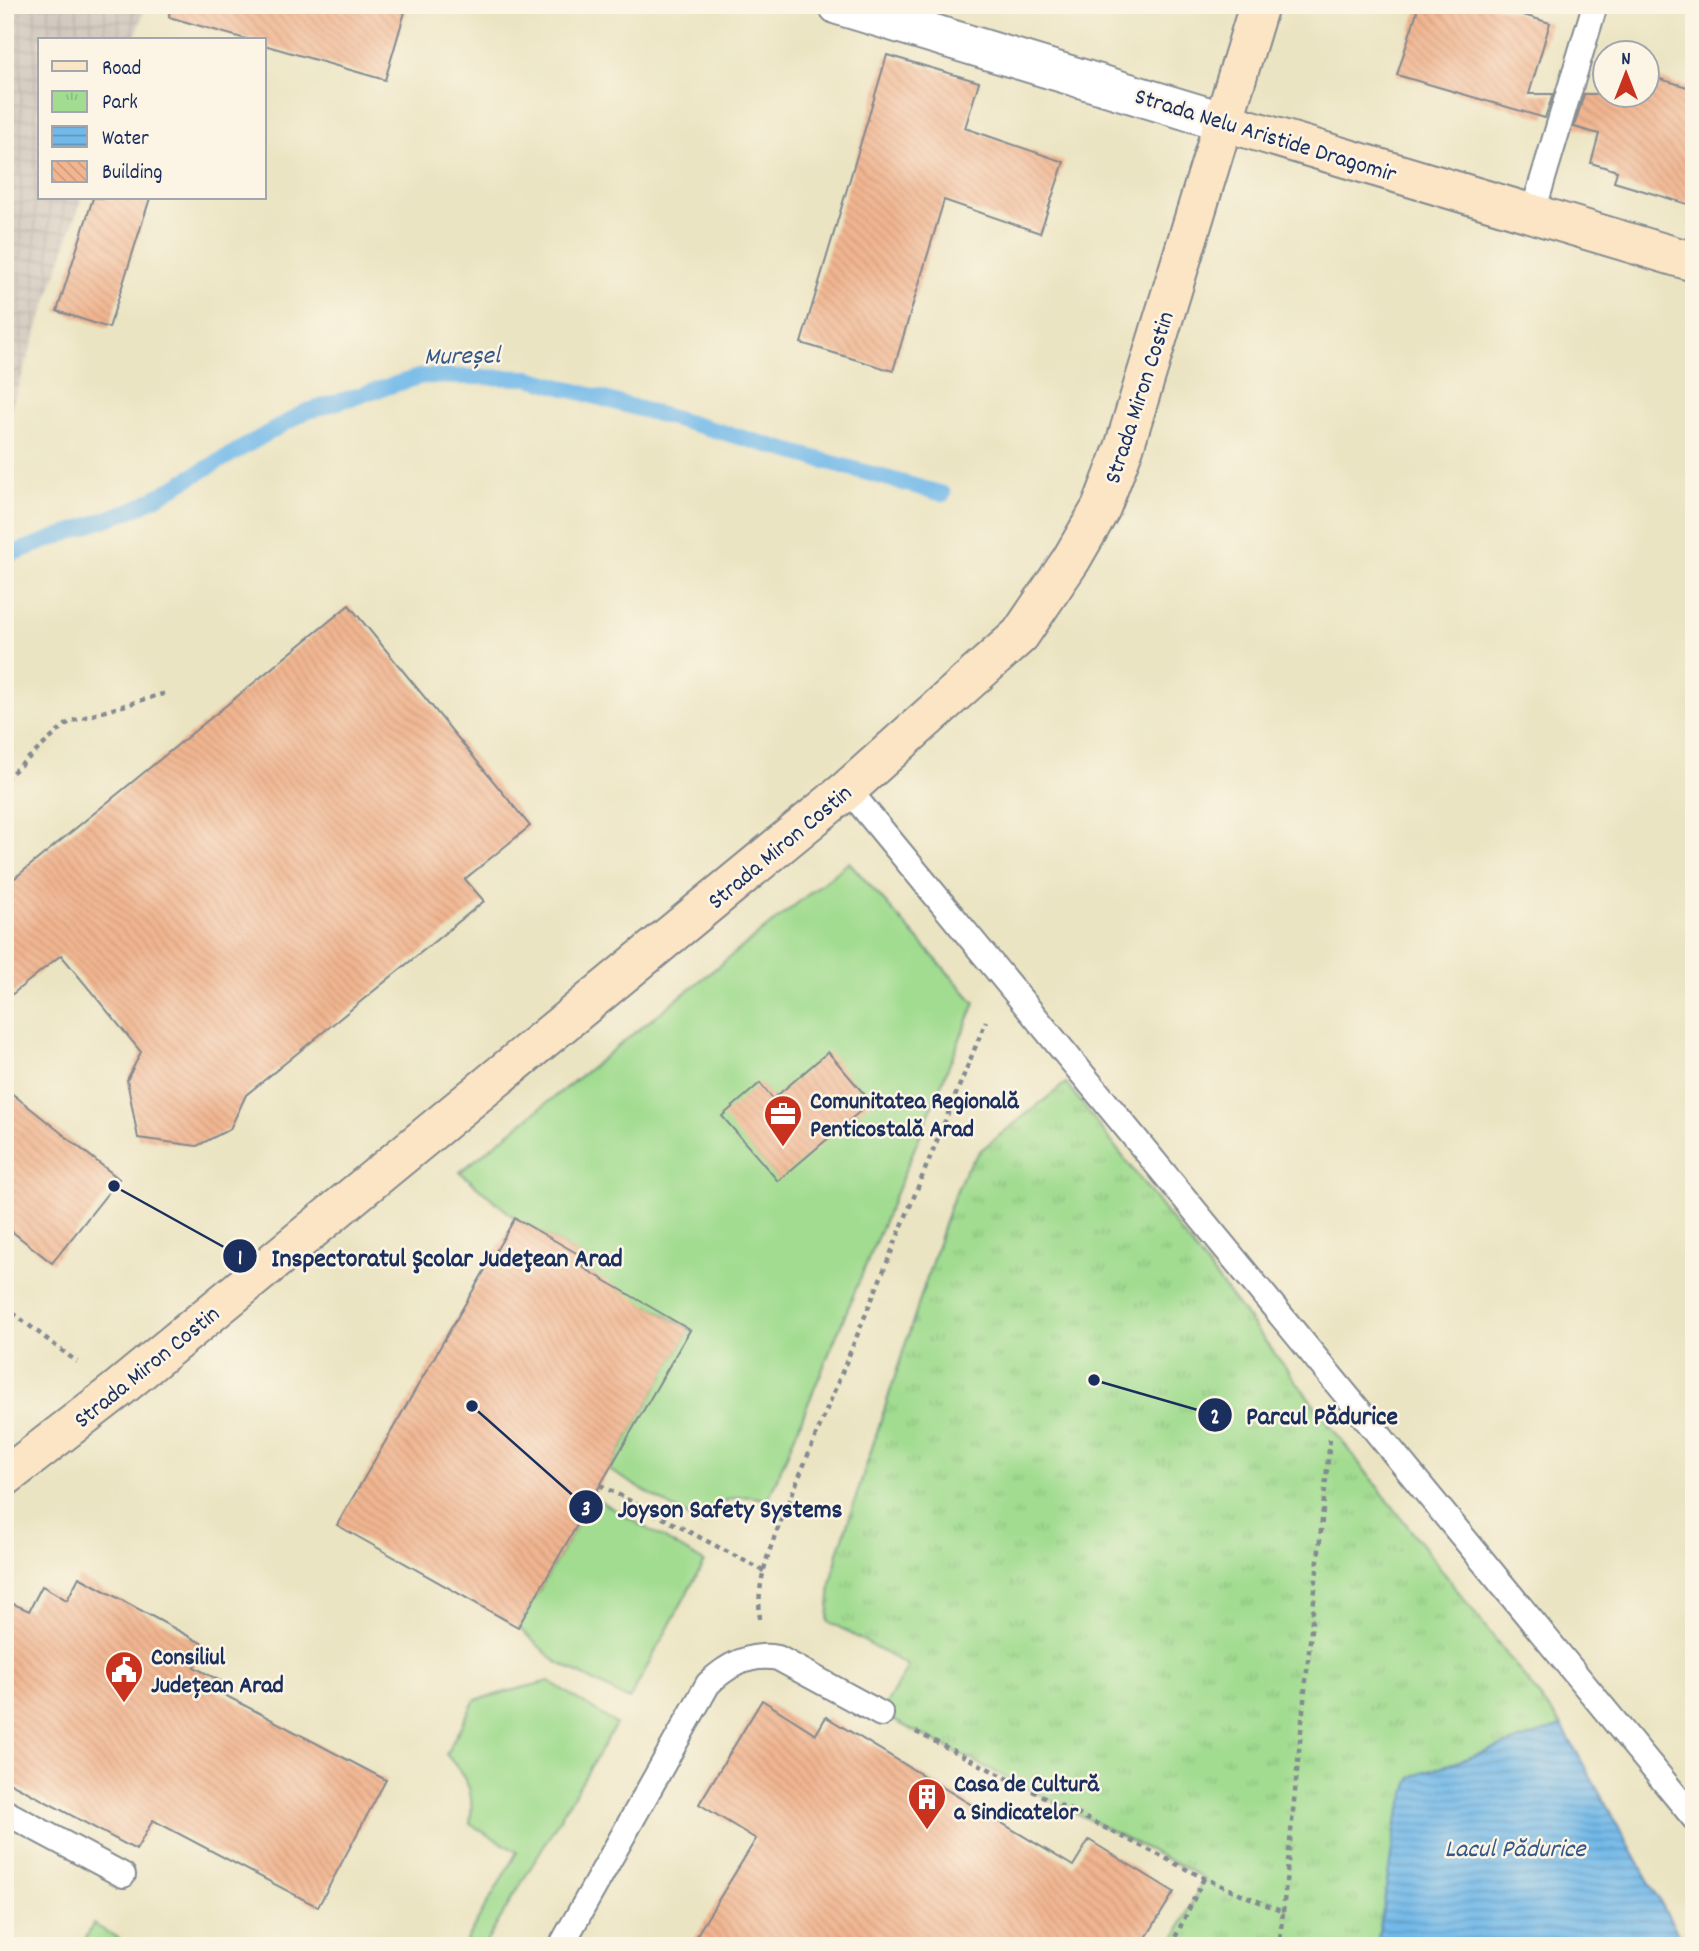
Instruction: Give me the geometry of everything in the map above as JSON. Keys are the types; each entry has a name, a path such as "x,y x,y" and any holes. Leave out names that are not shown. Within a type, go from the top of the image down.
{"main road":[{"name":"Strada Miron Costin","path":"7,1474 116,1391 848,789 1020,635 1071,560 1101,508 1124,448 1226,122 1259,5"},
{"name":"Strada Nelu Aristide Dragomir","path":"1226,122 1694,262"}],"street":[{"name":"Strada Nelu Aristide Dragomir","path":"838,5 882,12 1226,122"}],"lane":[{"path":"1532,215 1595,5"},
{"path":"848,789 1694,1818"},
{"path":"561,1946 708,1684 726,1667 763,1655 778,1658 881,1714"},
{"path":"5,1812 123,1875"}],"path":[{"path":"5,779 69,722 166,693"},
{"path":"763,1655 758,1600 774,1538 1004,978"},
{"path":"5,1307 116,1391"},
{"path":"1279,1946 1336,1380"},
{"path":"600,1485 764,1571"},
{"path":"881,1714 1204,1878 1283,1912"},
{"path":"1171,1946 1204,1878"}],"shaded area":[{"path":"5,5 146,5 135,38 38,38 38,200 81,200 5,426"}],"green space":[{"path":"849,862 975,1003 768,1500 746,1496 730,1499 716,1508 702,1525 609,1470 690,1329 649,1306 631,1336 566,1294 586,1259 515,1218 460,1172"},
{"path":"1066,1083 1562,1726 1411,1777 1377,1946 1171,1946 1204,1878 881,1714 908,1666 828,1621 831,1584 838,1553 950,1206 965,1171 981,1150"},
{"path":"593,1497 704,1562 629,1700 555,1661 518,1627"},
{"path":"549,1681 616,1724 484,1946 463,1946 517,1852 470,1824 471,1803 468,1786 446,1754 475,1700"},
{"path":"93,1924 132,1946 82,1946"}],"water":[{"name":"Lacul Pădurice","path":"1562,1726 1685,1946 1377,1946 1396,1824 1411,1777"}],"building":[{"path":"170,5 407,5 385,80 266,46 266,38 242,38 169,17"},
{"path":"1419,5 1490,5 1550,23 1529,94 1553,94 1545,118 1397,75"},
{"path":"887,55 979,82 965,128 1064,162 1040,233 944,200 893,371 801,343"},
{"path":"1660,79 1694,89 1694,206 1614,182 1617,171 1591,163 1599,134 1574,127 1584,94 1590,94 1590,108 1660,108"},
{"path":"92,200 149,200 109,328 57,311"},
{"path":"349,605 530,826 465,879 484,901 246,1095 230,1129 197,1146 138,1138 127,1080 141,1052 61,955 5,1000 5,886"},
{"name":"Comunitatea Regională Penticostală Arad","path":"828,1052 871,1102 778,1181 722,1116 760,1083 773,1099"},
{"path":"5,1088 119,1179 52,1263 5,1226"},
{"path":"515,1218 587,1259 582,1267 690,1330 518,1627 337,1525"},
{"name":"Consiliul Județean Arad","path":"79,1577 205,1645 194,1667 224,1683 219,1692 386,1780 318,1907 153,1820 136,1850 5,1780 5,1600 29,1611 42,1586 67,1600"},
{"name":"Casa de Cultură a Sindicatelor","path":"762,1700 816,1734 826,1717 1073,1866 1089,1840 1174,1892 1141,1946 690,1946 756,1839 699,1804"}],"waterway":[{"name":"Mureșel","path":"5,556 139,507 305,412 422,376 529,378 943,494"}],"place":[{"name":"Comunitatea Regională Penticostală Arad","path":"783,1148"},
{"name":"Inspectoratul Şcolar Judeţean Arad","path":"114,1186"},
{"name":"Parcul Pădurice","path":"1094,1380"},
{"name":"Joyson Safety Systems","path":"472,1406"},
{"name":"Consiliul Județean Arad","path":"124,1704"},
{"name":"Casa de Cultură a Sindicatelor","path":"927,1831"}]}
